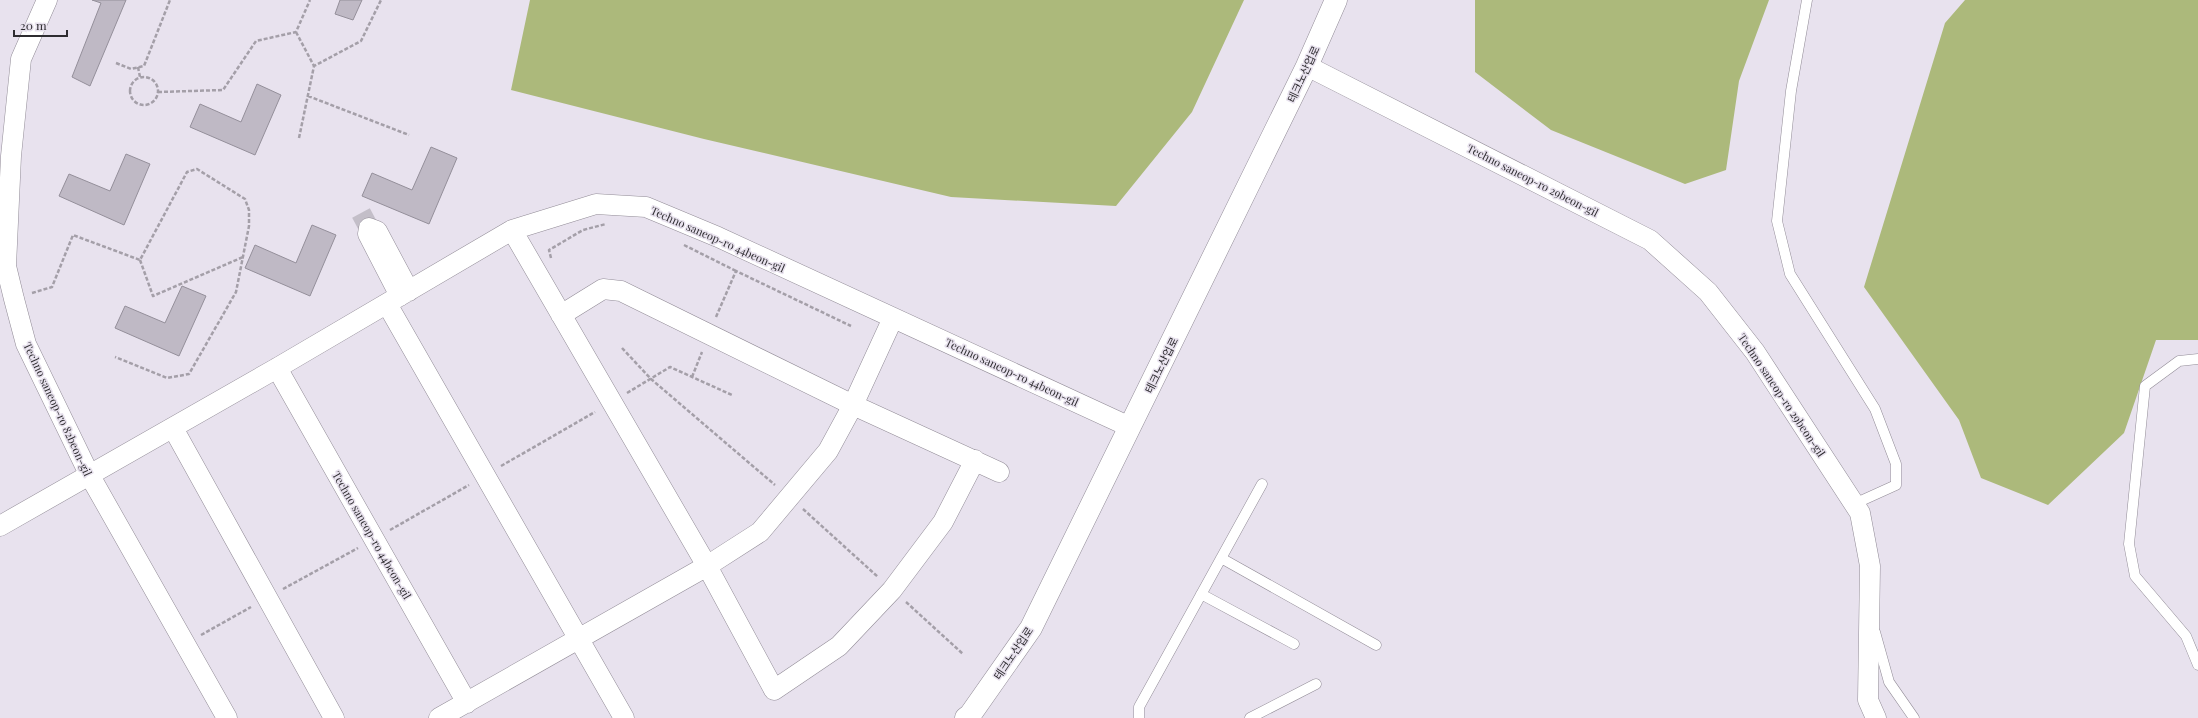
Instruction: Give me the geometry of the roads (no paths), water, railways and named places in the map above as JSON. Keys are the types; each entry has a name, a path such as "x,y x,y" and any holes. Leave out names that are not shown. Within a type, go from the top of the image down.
{"main road":[{"name":"테크노산업로","path":"969,717 1031,628 1307,66 1336,0"}],"street":[{"name":"Techno saneop-ro 82beon-gil","path":"47,0 21,59 11,156 6,266 26,344 90,476 227,718"},
{"name":"Techno saneop-ro 29beon-gil","path":"1307,66 1650,240 1708,292 1755,352 1860,513 1870,566 1868,700 1876,718"},
{"name":"Techno saneop-ro 44beon-gil","path":"0,526 277,368 512,230 596,204 646,207 718,237 1130,427"},
{"path":"512,230 707,566 774,690 838,646 892,590 943,522 974,460"},
{"path":"561,315 603,289 621,291 853,405 1000,472"},
{"path":"399,297 485,476 624,718"},
{"path":"439,718 577,638 707,566 760,532 828,451 853,405 893,318"},
{"name":"Techno saneop-ro 44beon-gil","path":"277,368 467,703"},
{"path":"173,428 334,718"}],"lane":[{"path":"1807,0 1791,90 1777,221 1790,274 1875,409 1896,464 1896,485 1854,504"},
{"path":"2198,360 2179,361 2145,386 2129,544 2135,576 2186,636 2198,665"},
{"path":"1139,718 1139,707 1262,484"},
{"path":"1221,558 1376,645"},
{"path":"1201,594 1294,644"},
{"path":"1870,613 1889,682 1914,718"},
{"path":"1250,718 1316,684"}],"tunnel":[{"path":"361,213 369,228"}]}
